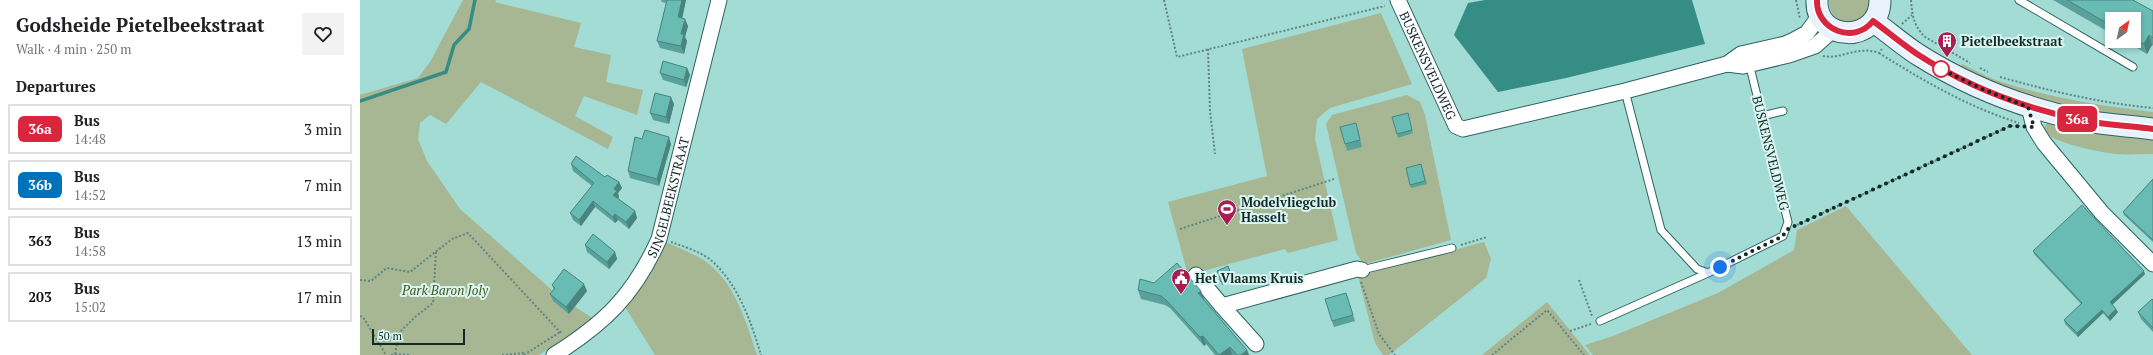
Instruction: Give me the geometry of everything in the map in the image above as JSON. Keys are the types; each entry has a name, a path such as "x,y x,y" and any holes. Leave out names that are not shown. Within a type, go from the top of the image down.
{"main road":[{"path":"1823,15 1847,34 1854,33 1867,28 1873,21 1879,11 1880,0"},
{"path":"1873,21 1916,54 1940,68 1982,89 2028,107 2088,122 2153,129"}],"street":[{"name":"SINGELBEEKSTRAAT","path":"554,355 582,336 614,310 631,290 647,267 659,239 719,0"},
{"name":"BUSKENSVELDWEG","path":"1399,2 1456,126 1463,129 1625,91 1727,64 1741,54 1748,59 1789,55 1815,46 1823,15"},
{"name":"BUSKENSVELDWEG","path":"1748,59 1807,33 1823,15"},
{"path":"2028,107 2034,127 2044,143 2070,177 2102,213 2153,264"},
{"path":"1222,306 1359,270"},
{"path":"1196,275 1256,344"}],"lane":[{"path":"2019,0 2133,67"},
{"name":"BUSKENSVELDWEG","path":"1748,59 1788,222 1786,230"},
{"path":"1625,91 1661,230 1697,269 1708,273"},
{"path":"1762,116 1783,111"},
{"path":"1600,321 1708,273 1783,236 1786,230"},
{"path":"1359,270 1452,248"}],"path":[{"path":"1164,0 1177,57 1385,5 1388,10 1399,2"},
{"path":"1912,0 1912,16 1916,26 1926,37 1971,64"},
{"path":"1906,20 1912,16"},
{"path":"1208,49 1210,111 1215,154"},
{"path":"1978,67 1992,73"},
{"path":"1998,76 2110,104 2153,108"},
{"path":"1786,230 2010,126 2034,127"},
{"path":"1180,229 1334,179"},
{"path":"360,280 371,281 387,268 410,272 452,239 468,233 560,332 582,336"},
{"path":"1452,248 1487,237"},
{"path":"659,239 689,248 712,261 734,288 749,317 761,355"},
{"path":"394,354 399,333 415,317 433,303 436,251"},
{"path":"1359,270 1379,334 1395,355"},
{"path":"1570,331 1594,323 1579,280"},
{"path":"1492,355 1547,310 1584,355"},
{"path":"360,316 363,317 386,355"},
{"path":"524,355 560,332"},
{"path":"502,355 527,353"},
{"path":"391,355 410,355"}],"green space":[{"name":"Park Baron Joly","path":"463,0 496,0 495,2 581,23 574,47 611,55 606,82 643,90 637,115 584,96 575,116 613,137 608,149 481,82 446,124 430,115 420,123 418,139 427,161 460,209 561,298 594,319 539,355 360,355 360,95 418,78 430,62"},
{"path":"1829,0 1869,0 1868,10 1857,21 1842,21 1835,17 1831,10"},
{"path":"1381,13 1412,84 1330,108 1317,119 1315,139 1338,240 1288,253 1285,249 1188,275 1168,202 1267,176 1242,49"},
{"path":"1962,64 1997,80 2039,93 2096,104 2153,112 2153,120 2063,108 1959,71"},
{"path":"1407,95 1420,102 1425,115 1451,240 1368,263 1362,262 1356,253 1326,124 1332,115"},
{"path":"2047,122 2153,136 2153,154 2116,154 2066,143 2043,131"},
{"path":"1846,206 1972,355 1593,355 1585,345 1613,336 1718,293 1794,250 1797,230"},
{"path":"663,241 705,261 724,280 732,291 744,316 757,355 655,355 625,307"},
{"path":"1484,242 1491,259 1486,278 1389,355 1383,355 1375,343 1358,276"},
{"path":"1547,302 1590,355 1482,355"}],"water":[{"path":"1485,0 1692,0 1705,44 1566,78 1498,92 1454,35 1468,3"}],"building":[{"path":"667,0 682,0 678,17 685,19 681,34 684,34 681,46 657,41"},
{"path":"2067,0 2133,0 2153,11 2153,38 2149,35 2144,44 2141,42 2141,12 2105,12 2105,22"},
{"path":"663,61 687,68 684,80 660,73"},
{"path":"655,93 671,97 666,117 650,113"},
{"path":"1408,113 1412,130 1397,134 1392,117"},
{"path":"1356,123 1360,140 1345,144 1340,127"},
{"path":"645,130 669,137 657,179 628,171 635,137 642,139"},
{"path":"576,156 605,177 607,175 619,182 614,189 617,191 613,195 635,211 626,222 615,214 613,217 593,201 579,220 570,213 594,183 571,164"},
{"path":"1421,164 1425,181 1410,185 1406,168"},
{"path":"2153,179 2153,240 2123,212"},
{"path":"2082,205 2144,271 2110,302 2116,309 2108,317 2102,310 2077,333 2064,320 2082,303 2033,251"},
{"path":"593,234 615,252 607,262 585,245"},
{"path":"1177,263 1201,291 1198,293 1247,350 1241,355 1237,355 1230,347 1219,355 1203,336 1200,337 1166,300 1161,296 1138,290 1140,279 1154,283"},
{"path":"1228,266 1232,278 1221,282 1217,271"},
{"path":"564,269 584,284 566,307 550,294 555,288 552,285"},
{"path":"1346,293 1353,315 1332,321 1325,299"},
{"path":"2152,299 2153,300 2153,328 2138,312"}],"waterway":[{"path":"360,101 446,72 454,45 469,29 475,0"}],"bus line":[{"name":"36a","path":"1817,0 1820,15 1827,26 1833,30 1847,34 1854,33 1867,28 1873,21 1916,54 1960,79 1996,95 2028,107 2088,122 2153,129"}],"place":[{"name":"Pietelbeekstraat","path":"1947,58"},
{"name":"Modelvliegclub Hasselt","path":"1227,226"},
{"name":"Het Vlaams Kruis","path":"1181,295"}],"route":[{"path":"1720,267 1783,236 1786,230 2010,126 2034,127 2028,107 1982,89 1940,68 1941,69"}]}
